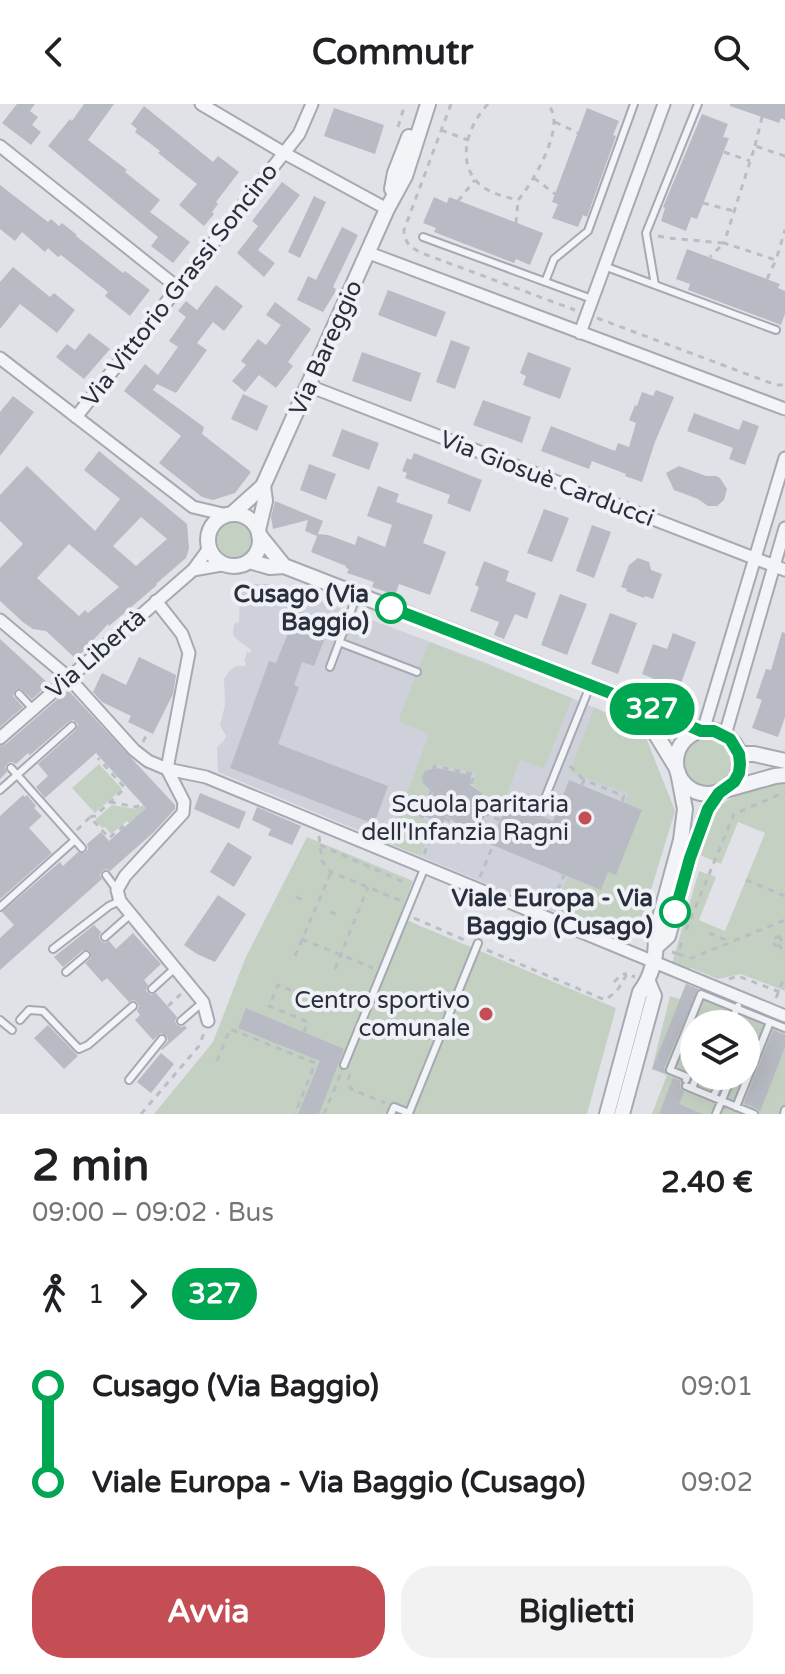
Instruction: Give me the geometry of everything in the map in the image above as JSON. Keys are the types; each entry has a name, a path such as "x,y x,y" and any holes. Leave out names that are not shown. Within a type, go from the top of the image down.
{"street":[{"path":"201,104 387,209"},
{"name":"Via Vittorio Grassi Soncino","path":"76,417 299,134 312,104"},
{"name":"Via Bareggio","path":"387,209 395,173 421,104"},
{"name":"Via Bareggio","path":"229,515 263,486 387,209 405,176 428,104"},
{"path":"580,333 664,104"},
{"path":"0,146 177,287"},
{"path":"369,253 785,409"},
{"path":"0,358 193,507 248,518 284,566"},
{"name":"Via Giosuè Carducci","path":"309,386 780,568"},
{"path":"607,1114 640,992 648,982 657,946 655,936 681,840 685,809 677,756 683,742 702,731 785,458"},
{"name":"Via Bareggio","path":"259,533 265,501 263,486"},
{"path":"229,515 219,519 209,534 210,547 217,559 238,565 249,561 258,550 259,533"},
{"path":"725,735 780,568 785,528"},
{"name":"Via Libertà","path":"0,738 193,570 210,547"},
{"path":"249,561 270,567 284,566 702,731 725,735 734,743 739,754 739,773 708,809 690,858 668,936 657,946"},
{"name":"Via Libertà","path":"193,570 227,564"},
{"path":"156,601 182,634 189,653 167,769 184,802 183,813 125,876 118,896 203,1002 208,1021"},
{"path":"0,620 68,677 134,750 148,761 167,769 206,777 423,863 739,1004 771,1017 785,1016"},
{"path":"630,702 651,726 683,782 696,792 708,795 785,775"},
{"path":"739,754 785,761"},
{"path":"622,1114 654,996 648,982"}],"lane":[{"path":"545,282 554,259 588,231 634,104"},
{"path":"655,285 646,233 698,104"},
{"path":"423,237 592,299"},
{"path":"604,266 776,330"},
{"path":"330,667 357,595"},
{"path":"339,642 417,672"},
{"path":"545,798 590,686"},
{"path":"19,694 33,709"},
{"path":"0,790 72,726"},
{"path":"11,768 82,848"},
{"path":"0,907 73,838"},
{"path":"344,1065 423,863"},
{"path":"53,949 118,896 106,875"},
{"path":"105,937 131,914"},
{"path":"393,1110 409,1113 477,944"},
{"path":"66,972 86,955"},
{"path":"152,989 175,968"},
{"path":"694,1010 701,994 739,1004 736,1010"},
{"path":"181,1021 203,1002"},
{"path":"20,1020 29,1010 43,1011 79,1049 88,1045 133,1006"},
{"path":"760,1047 771,1017 785,1028"},
{"path":"0,1020 12,1030"},
{"path":"129,1080 162,1039"},
{"path":"680,1045 670,1070 680,1074"},
{"path":"698,1090 754,1114"},
{"path":"713,1097 716,1090"},
{"path":"716,1114 726,1090"},
{"path":"736,1107 743,1090"}],"path":[{"path":"488,104 473,125 466,165 485,189 518,200"},
{"path":"516,223 518,200 539,169 555,122 553,106 547,104"},
{"path":"710,257 724,243 762,117"},
{"path":"555,122 578,133"},
{"path":"441,130 468,140"},
{"path":"755,146 785,156"},
{"path":"724,152 750,161"},
{"path":"534,178 555,194"},
{"path":"458,201 475,180"},
{"path":"703,203 734,211"},
{"path":"767,279 785,230"},
{"path":"646,233 724,243 776,260"},
{"path":"73,838 90,817 95,816 125,788 98,758"},
{"path":"561,758 584,780 624,796 622,802"},
{"path":"433,769 434,766 474,774 471,786"},
{"path":"582,785 584,780"},
{"path":"423,863 439,822 421,816 431,791"},
{"path":"713,867 734,814 785,792"},
{"path":"110,802 136,807 143,804"},
{"path":"483,813 500,820"},
{"path":"90,817 109,838 127,823"},
{"path":"445,818 474,837 484,822 478,819"},
{"path":"542,818 552,822"},
{"path":"311,820 318,830 322,861 331,872 399,900 416,920 605,1000 617,991 627,974"},
{"path":"320,845 416,887"},
{"path":"478,881 493,845"},
{"path":"295,956 331,872"},
{"path":"553,901 564,875"},
{"path":"746,880 785,896"},
{"path":"335,969 368,887"},
{"path":"296,897 303,900"},
{"path":"330,912 338,915"},
{"path":"678,954 692,958 785,920"},
{"path":"709,933 733,942"},
{"path":"119,952 137,936"},
{"path":"302,939 382,971"},
{"path":"779,944 785,956"},
{"path":"140,976 164,954"},
{"path":"614,982 622,974 627,974 648,982"},
{"path":"720,981 738,976 785,994"},
{"path":"771,1017 785,976"},
{"path":"304,1032 308,1022 269,1006 278,985 336,1009"},
{"path":"168,1006 190,986"},
{"path":"141,1114 199,1046 208,1021"},
{"path":"217,1061 230,1029 315,1063 295,1114"},
{"path":"324,1114 344,1065 352,1068 348,1080 351,1089 393,1110"}],"shaded area":[{"path":"254,584 283,587 484,662 634,727 646,738 675,811 637,935 622,940 218,772 217,747 226,736 220,725 225,705 224,679 236,666 245,666 247,652 251,650 233,633 234,624 239,622 240,591"}],"green space":[{"path":"235,521 247,527 253,539 247,551 235,557 223,551 217,539 223,527"},
{"path":"429,642 572,698 544,769 520,760 498,817 484,811 484,796 473,786 476,773 432,764 423,775 429,790 419,817 434,824 420,856 388,843 429,734 398,721"},
{"path":"594,707 634,727 646,738 675,811 637,935 622,940 556,913 560,904 557,902 568,877 601,890 608,872 616,875 642,811 625,803 628,794 570,772"},
{"path":"708,738 725,745 732,762 725,779 708,786 691,779 684,762 691,745"},
{"path":"99,764 122,789 95,813 72,788"},
{"path":"775,781 785,781 785,991 741,974 718,979 691,968 687,971 672,963 699,871 716,877 699,920 725,931 765,833 738,822 721,864 698,854 710,818 730,799"},
{"path":"112,805 136,809 143,805 146,808 111,834 95,820"},
{"name":"Centro sportivo comunale","path":"307,837 413,881 399,917 616,1008 587,1114 154,1114 213,1042 245,959"},
{"path":"686,984 750,1010 680,1010 680,1090 760,1090 760,1014 785,1024 785,1114 652,1114 667,1075 652,1069 670,996 680,999"}],"building":[{"path":"17,104 35,104 30,111 38,117 32,125 41,132 31,145 2,123"},
{"path":"84,104 114,104 88,140 160,200 150,212 190,242 173,263 151,246 158,237 48,146"},
{"path":"730,104 785,104 785,120 781,118 779,123"},
{"path":"144,106 213,162 218,156 239,172 216,202 214,214 204,226 179,205 197,184 158,153 160,151 135,132 137,129 131,124"},
{"path":"334,108 384,125 375,154 324,136"},
{"path":"587,108 619,121 587,217 583,215 578,227 552,218 558,204 552,202"},
{"path":"702,114 728,124 723,137 729,138 697,219 691,217 686,231 661,221 663,207"},
{"path":"282,182 300,195 258,250 275,263 264,277 237,253 258,226 252,221"},
{"path":"0,185 48,222 51,219 59,226 62,223 123,273 125,271 150,290 130,316 105,296 108,292 61,255 58,257 48,248 45,252 22,232 15,241 0,229"},
{"path":"314,196 326,202 300,258 288,252"},
{"path":"434,197 447,203 449,197 543,233 530,265 516,259 514,263 434,232 436,228 423,223"},
{"path":"342,227 358,235 333,287 336,289 334,294 323,312 297,300 308,276 316,280"},
{"path":"687,249 780,284 778,288 785,291 785,314 781,325 688,290 690,284 676,279"},
{"path":"13,267 50,297 54,293 75,310 57,333 20,304 0,329 0,282"},
{"path":"216,285 243,306 224,331 213,322 197,343 207,350 176,393 157,384 153,390 204,427 202,434 251,472 235,493 213,500 202,497 159,463 181,436 124,391 145,364 158,375 178,347 169,341 186,317 178,311 186,301 197,310"},
{"path":"388,290 446,312 436,337 378,315"},
{"path":"275,302 311,329 288,362 293,366 276,388 259,375 245,392 232,381 246,365 241,361 258,339 266,345 281,325 266,315"},
{"path":"89,333 110,349 84,379 56,357 67,344 75,350"},
{"path":"451,340 470,347 455,389 436,382"},
{"path":"362,352 421,373 411,402 352,381"},
{"path":"528,352 571,368 560,399 523,385 526,376 520,373"},
{"path":"656,390 674,397 642,482 592,461 589,469 541,451 551,426 615,451 618,443 629,447 636,423 629,420 635,405 642,392 653,396"},
{"path":"243,394 268,406 257,431 231,419"},
{"path":"13,396 34,412 0,456 0,412"},
{"path":"483,400 531,417 522,443 473,425"},
{"path":"694,413 739,430 743,420 759,426 745,465 729,459 733,448 687,431"},
{"path":"342,429 379,443 369,470 332,456"},
{"path":"99,451 187,524 189,548 186,558 108,624 76,659 46,631 33,629 0,601 0,568 23,544 0,521 0,495 27,466 95,531 120,499 84,470","holes":["141,517 167,539 136,566 113,546","69,544 119,587 88,613 85,610 79,616 37,578"]},
{"path":"414,453 482,480 470,512 447,503 450,495 405,478 407,473 402,471 407,458 411,460"},
{"path":"309,464 336,474 326,500 300,490"},
{"path":"679,466 720,478 727,489 724,500 717,506 708,506 674,490 666,473"},
{"path":"378,486 399,494 396,502 433,515 423,543 446,552 430,595 399,584 395,595 372,587 374,582 347,573 349,569 346,566 311,552 318,534 355,545 358,536 385,547 392,525 367,516"},
{"path":"275,501 323,521 317,536 305,531 308,520 273,529 271,517"},
{"path":"544,509 569,518 552,562 527,553"},
{"path":"592,525 611,532 594,578 576,571"},
{"path":"638,558 649,562 651,570 662,574 653,599 621,587 629,565"},
{"path":"484,561 509,571 506,581 536,593 527,619 515,614 504,639 494,635 499,622 470,611"},
{"path":"560,594 587,604 567,655 541,645"},
{"path":"290,607 331,622 314,666 302,662 294,685 299,687 278,744 388,786 374,824 230,768 269,661 276,663 290,628 283,626"},
{"path":"610,613 637,623 618,674 591,664"},
{"path":"782,632 785,633 785,717 778,737 752,728 762,700 756,698 766,669 771,670"},
{"path":"673,633 696,642 679,689 642,674 653,644 667,649"},
{"path":"0,639 49,684 32,699 21,689 16,689 13,696 23,707 0,727"},
{"path":"139,657 176,675 173,694 153,734 128,722 131,716 102,702 93,692 102,673 126,685"},
{"path":"68,690 175,805 175,809 110,871 102,871 102,879 0,970 0,938 14,925 2,912 60,862 63,866 78,852 85,853 87,844 101,832 109,841 146,808 96,753 45,798 36,787 48,776 38,764 76,730 78,724 73,720 30,755 28,753 16,764 8,763 5,767 7,772 0,779 0,746"},
{"path":"436,768 471,775 470,785 482,793 488,812 473,834 446,816 443,824 424,816 433,793 423,783 422,777 425,771"},
{"path":"569,780 642,810 616,875 608,872 601,890 490,844 508,802 553,821"},
{"path":"200,793 246,812 239,829 194,809"},
{"path":"23,795 27,795 42,816 29,828 52,853 0,899 0,816"},
{"path":"257,807 301,826 292,845 268,835 271,829 252,820"},
{"path":"228,842 252,857 234,887 210,872"},
{"path":"218,895 246,914 215,962 184,945"},
{"path":"94,925 101,932 101,941 109,941 116,949 133,933 161,964 144,980 148,985 146,991 151,995 156,993 177,1017 177,1025 187,1028 162,1050 168,1041 167,1036 161,1033 153,1040 135,1020 140,1015 137,1002 129,1002 107,978 102,982 85,963 91,958 90,951 83,950 63,967 54,957"},
{"path":"686,984 698,989 689,1010 680,1010 680,1031 664,1068 666,1074 652,1069"},
{"path":"246,1008 344,1049 319,1114 298,1114 320,1061 238,1028"},
{"path":"48,1025 78,1056 64,1069 34,1038"},
{"path":"773,1030 785,1035 785,1047 760,1112 744,1103 749,1090 760,1090 760,1063"},
{"path":"161,1053 174,1064 151,1093 137,1082"},
{"path":"673,1078 680,1081 680,1090 684,1092 679,1104 702,1114 659,1114"}],"bus line":[{"name":"327","path":"391,608 701,731 725,735 734,743 739,754 739,773 708,809 675,912"}],"place":[{"name":"Cusago (Via Baggio)","path":"391,608"},
{"name":"Scuola paritaria dell'Infanzia Ragni","path":"585,818"},
{"name":"Viale Europa - Via Baggio (Cusago)","path":"675,912"},
{"name":"Centro sportivo comunale","path":"486,1014"}]}
